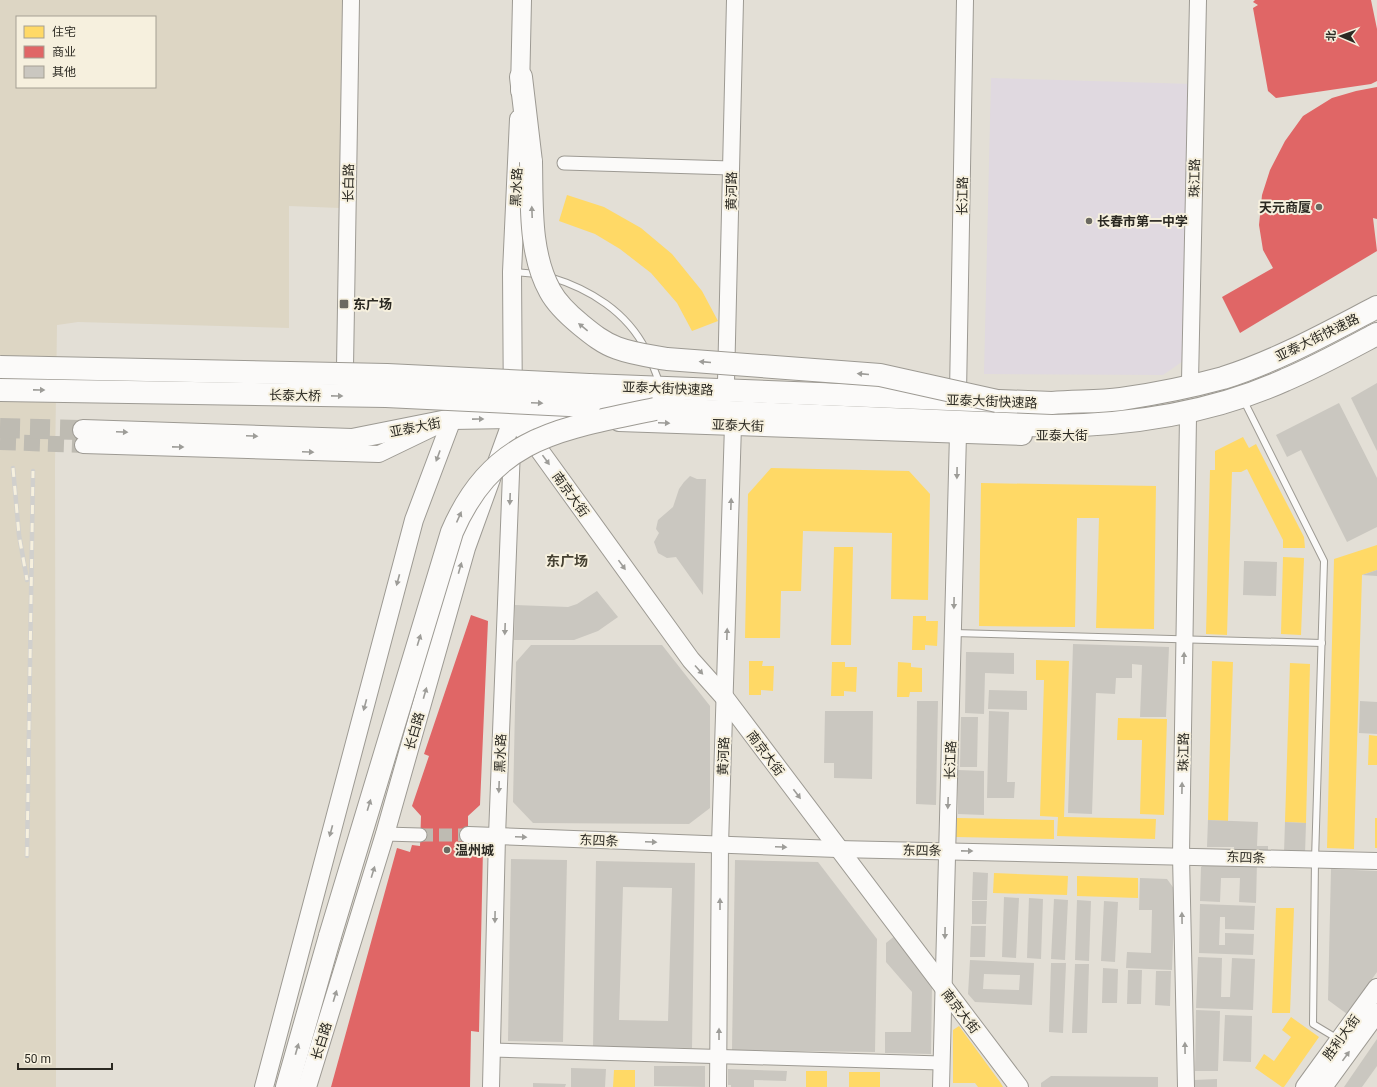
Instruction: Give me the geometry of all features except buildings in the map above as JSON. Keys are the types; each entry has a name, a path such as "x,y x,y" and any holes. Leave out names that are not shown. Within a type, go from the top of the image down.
{"highway":[{"path":"521,77 531,162 533,223 538,256 550,292 576,321 596,337 616,348 636,354 667,359 880,375 997,401"},
{"name":"亚泰大街快速路","path":"589,395 1052,403 1120,399 1223,378 1292,350 1377,307"},
{"name":"亚泰大街快速路","path":"589,395 655,409 1052,426 1114,423 1171,416 1231,400 1284,381 1377,334"},
{"name":"长泰大桥","path":"0,367 387,374 589,395"},
{"name":"长泰大桥","path":"0,390 386,396 589,395"},
{"path":"287,1087 330,936 450,540 462,508 486,475 522,448 566,428 655,409"}],"main road":[{"name":"黑水路","path":"512,374 512,272 521,77 522,0"},
{"path":"83,370 240,382 512,374 658,379 958,393 1091,396 1152,389 1222,372 1297,344 1377,300"},
{"name":"亚泰大街","path":"83,438 352,438 452,420 513,418 958,434 1085,436 1124,432 1188,418 1245,403 1301,379 1377,340"},
{"name":"长白路","path":"307,1087 385,834 466,548 513,418 512,374"},
{"name":"南京大街","path":"513,418 540,451 691,660 725,698 837,849 1019,1087"},
{"path":"264,1087 414,520 452,420"},
{"name":"胜利大街","path":"1305,1087 1377,988"},
{"name":"胜利大街","path":"1323,1087 1377,1014"}],"street":[{"name":"长白路","path":"345,367 351,0"},
{"name":"黄河路","path":"726,382 735,0"},
{"name":"长江路","path":"958,393 966,0"},
{"name":"珠江路","path":"1190,381 1198,0"},
{"path":"564,163 731,168"},
{"path":"83,370 345,367 512,374"},
{"name":"黑水路","path":"491,1087 497,836 513,418"},
{"name":"珠江路","path":"1186,1087 1181,855 1188,418"},
{"name":"黄河路","path":"718,1087 720,845 733,425"},
{"name":"长江路","path":"941,1087 958,434"},
{"path":"385,834 420,835"},
{"name":"东四条","path":"468,835 837,849 1181,855 1377,861"},
{"path":"492,1050 941,1063"}],"lane":[{"path":"512,272 538,274 569,282 595,295 619,313 639,338 658,379"},
{"path":"1245,403 1324,561 1315,860 1313,1024 1339,1040"},
{"path":"954,633 1185,638 1322,643"}],"shaded area":[{"path":"0,0 343,0 340,208 289,206 289,328 78,322 57,325 55,464 56,1087 0,1087"},
{"name":"长春市第一中学","path":"991,78 1193,84 1186,359 1163,375 984,374"}],"tunnel":[{"path":"0,428 83,430"},
{"path":"0,442 83,445"},
{"path":"420,835 468,835"}],"railway":[{"path":"13,468 19,535 27,580"},
{"path":"27,856 33,471"}],"place":[{"name":"天元商厦","path":"1319,207"},
{"name":"长春市第一中学","path":"1089,221"},
{"name":"东广场","path":"344,304"},
{"name":"温州城","path":"447,850"}],"district":[{"name":"东广场","path":"567,561"}]}
